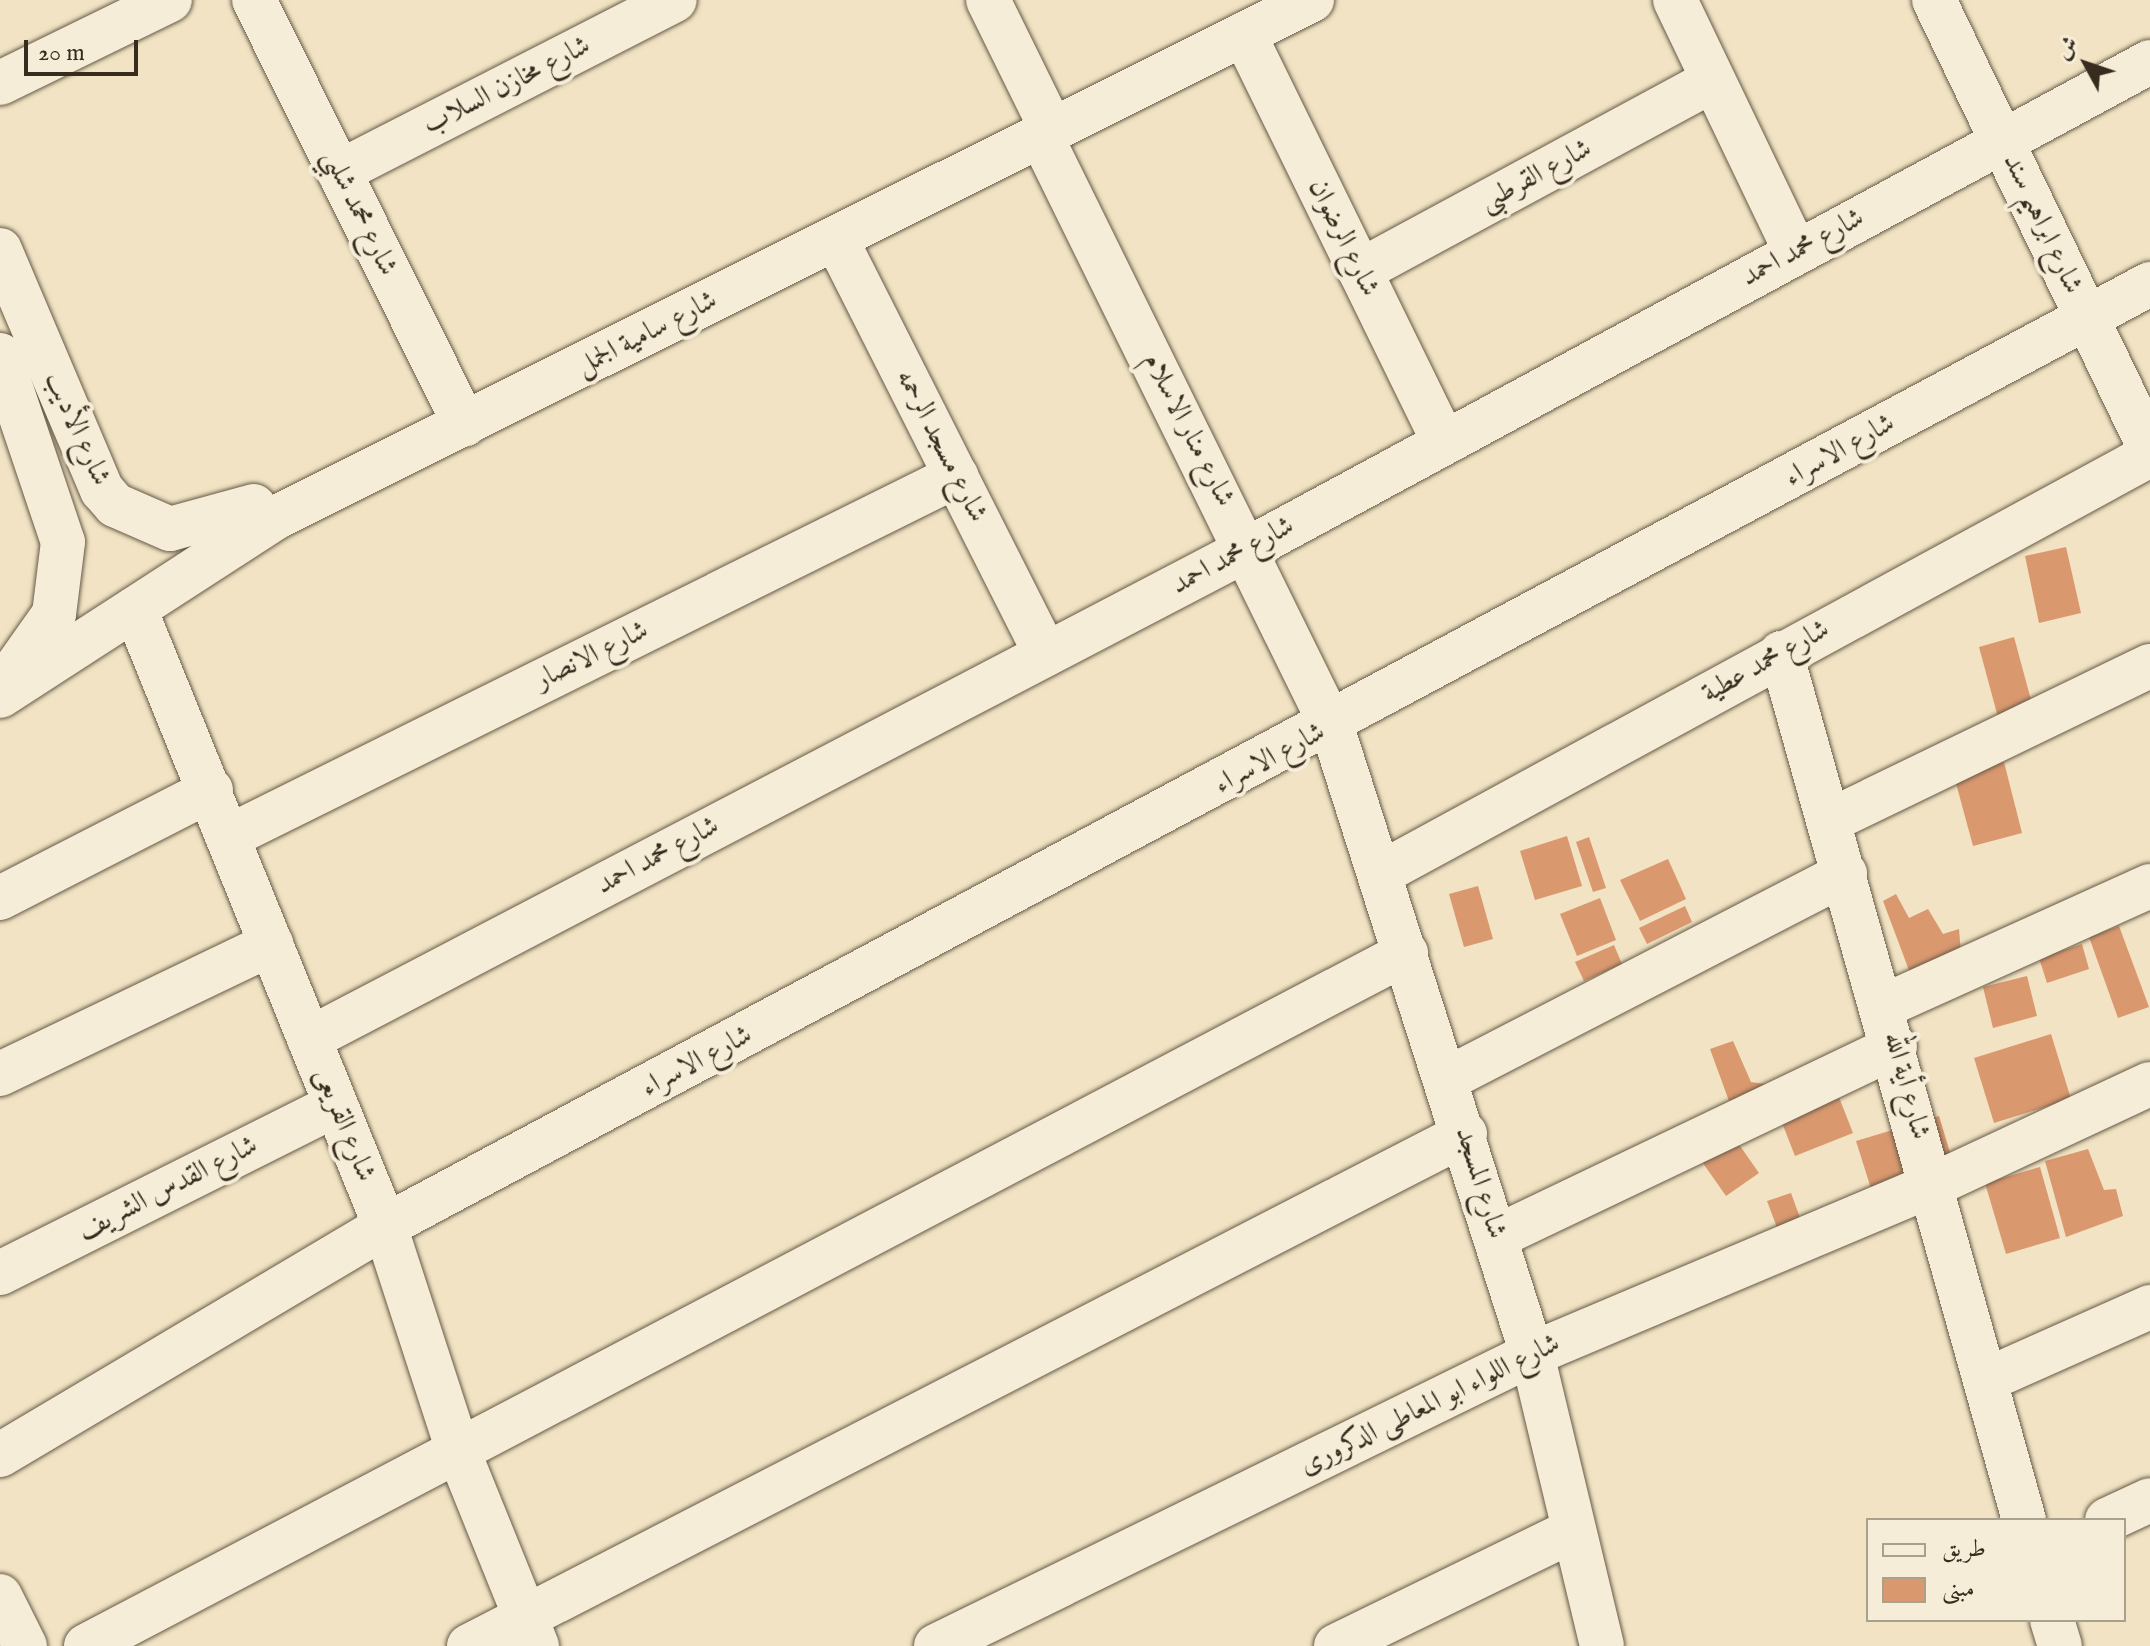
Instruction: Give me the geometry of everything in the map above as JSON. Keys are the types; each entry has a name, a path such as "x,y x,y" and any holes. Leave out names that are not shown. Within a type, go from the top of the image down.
{"street":[{"path":"0,83 170,0"},
{"name":"شارع محمد شلبي","path":"254,0 465,425"},
{"name":"شارع مخازن السلاب","path":"339,172 675,0"},
{"name":"شارع منار الاسلام","path":"988,0 1046,133 1332,727"},
{"name":"شارع سامية الجمل","path":"0,696 232,542 1312,0"},
{"path":"1675,0 1796,252"},
{"name":"شارع ابراهيم سند","path":"1934,0 2004,140 2084,317 2150,448"},
{"name":"شارع الرضوان","path":"1244,34 1444,442"},
{"name":"شارع محمد احمد","path":"309,1039 1248,549 2150,62"},
{"name":"شارع القرطبى","path":"1360,271 1713,80"},
{"name":"شارع مسجد الرحمه","path":"836,239 1046,654"},
{"name":"شارع الأديب","path":"0,250 102,490 131,517 190,528 309,486 355,480"},
{"name":"شارع الاسراء","path":"0,1455 385,1226 1332,727 2084,317 2150,284"},
{"name":"شارع الأديب","path":"0,686 44,636 64,566 55,512 1,358"},
{"name":"شارع محمد عطية","path":"1383,872 2150,455"},
{"name":"شارع الانصار","path":"228,837 956,476"},
{"name":"شارع القريعى","path":"135,609 211,790 385,1226 457,1448 530,1631"},
{"name":"شارع أية الله","path":"1781,653 1890,1027 2023,1518"},
{"path":"1829,821 2150,666"},
{"name":"شارع المسجد","path":"1332,727 1383,872 1532,1354 1602,1646"},
{"path":"0,898 211,790"},
{"path":"1447,1079 1845,874"},
{"path":"1496,1237 2150,886"},
{"path":"0,1074 271,944"},
{"path":"86,1646 457,1448 1406,953"},
{"name":"شارع اللواء ابو المعاطى الدكرورى","path":"936,1646 1532,1354 1933,1185 2150,1084"},
{"name":"شارع القدس الشريف","path":"0,1273 335,1105"},
{"path":"469,1646 530,1631 1465,1134"},
{"path":"1986,1380 2150,1307"},
{"path":"2111,1518 2150,1500"},
{"path":"1336,1646 1572,1531"},
{"path":"0,1596 25,1646"}],"building":[{"path":"2066,547 2081,613 2039,623 2025,556"},
{"path":"2014,637 2034,711 1999,721 1979,647"},
{"path":"2004,762 2022,833 1973,846 1954,776"},
{"path":"1567,836 1582,886 1535,900 1520,851"},
{"path":"1589,837 1606,888 1593,892 1576,842"},
{"path":"1668,859 1686,899 1640,921 1620,880"},
{"path":"1478,886 1493,939 1464,947 1449,894"},
{"path":"1896,894 1909,918 1928,909 1943,934 1959,929 1961,953 1910,973 1883,901"},
{"path":"1600,898 1616,940 1577,956 1560,914"},
{"path":"1685,906 1692,922 1647,944 1639,928"},
{"path":"2119,926 2149,1007 2118,1018 2089,937"},
{"path":"2082,944 2089,969 2047,983 2039,958"},
{"path":"1614,945 1622,964 1584,981 1575,962"},
{"path":"2027,976 2037,1016 1993,1028 1983,987"},
{"path":"2051,1034 2071,1099 1994,1123 1974,1058"},
{"path":"1733,1041 1751,1082 1793,1088 1733,1112 1710,1049"},
{"path":"1835,1087 1853,1133 1795,1156 1777,1110"},
{"path":"1939,1116 1956,1172 1874,1198 1856,1141"},
{"path":"1731,1133 1759,1173 1726,1196 1698,1156"},
{"path":"2088,1149 2104,1190 2116,1189 2123,1216 2066,1237 2045,1161"},
{"path":"2040,1167 2060,1238 2006,1254 1985,1183"},
{"path":"1791,1193 1813,1253 1790,1262 1767,1201"}]}
